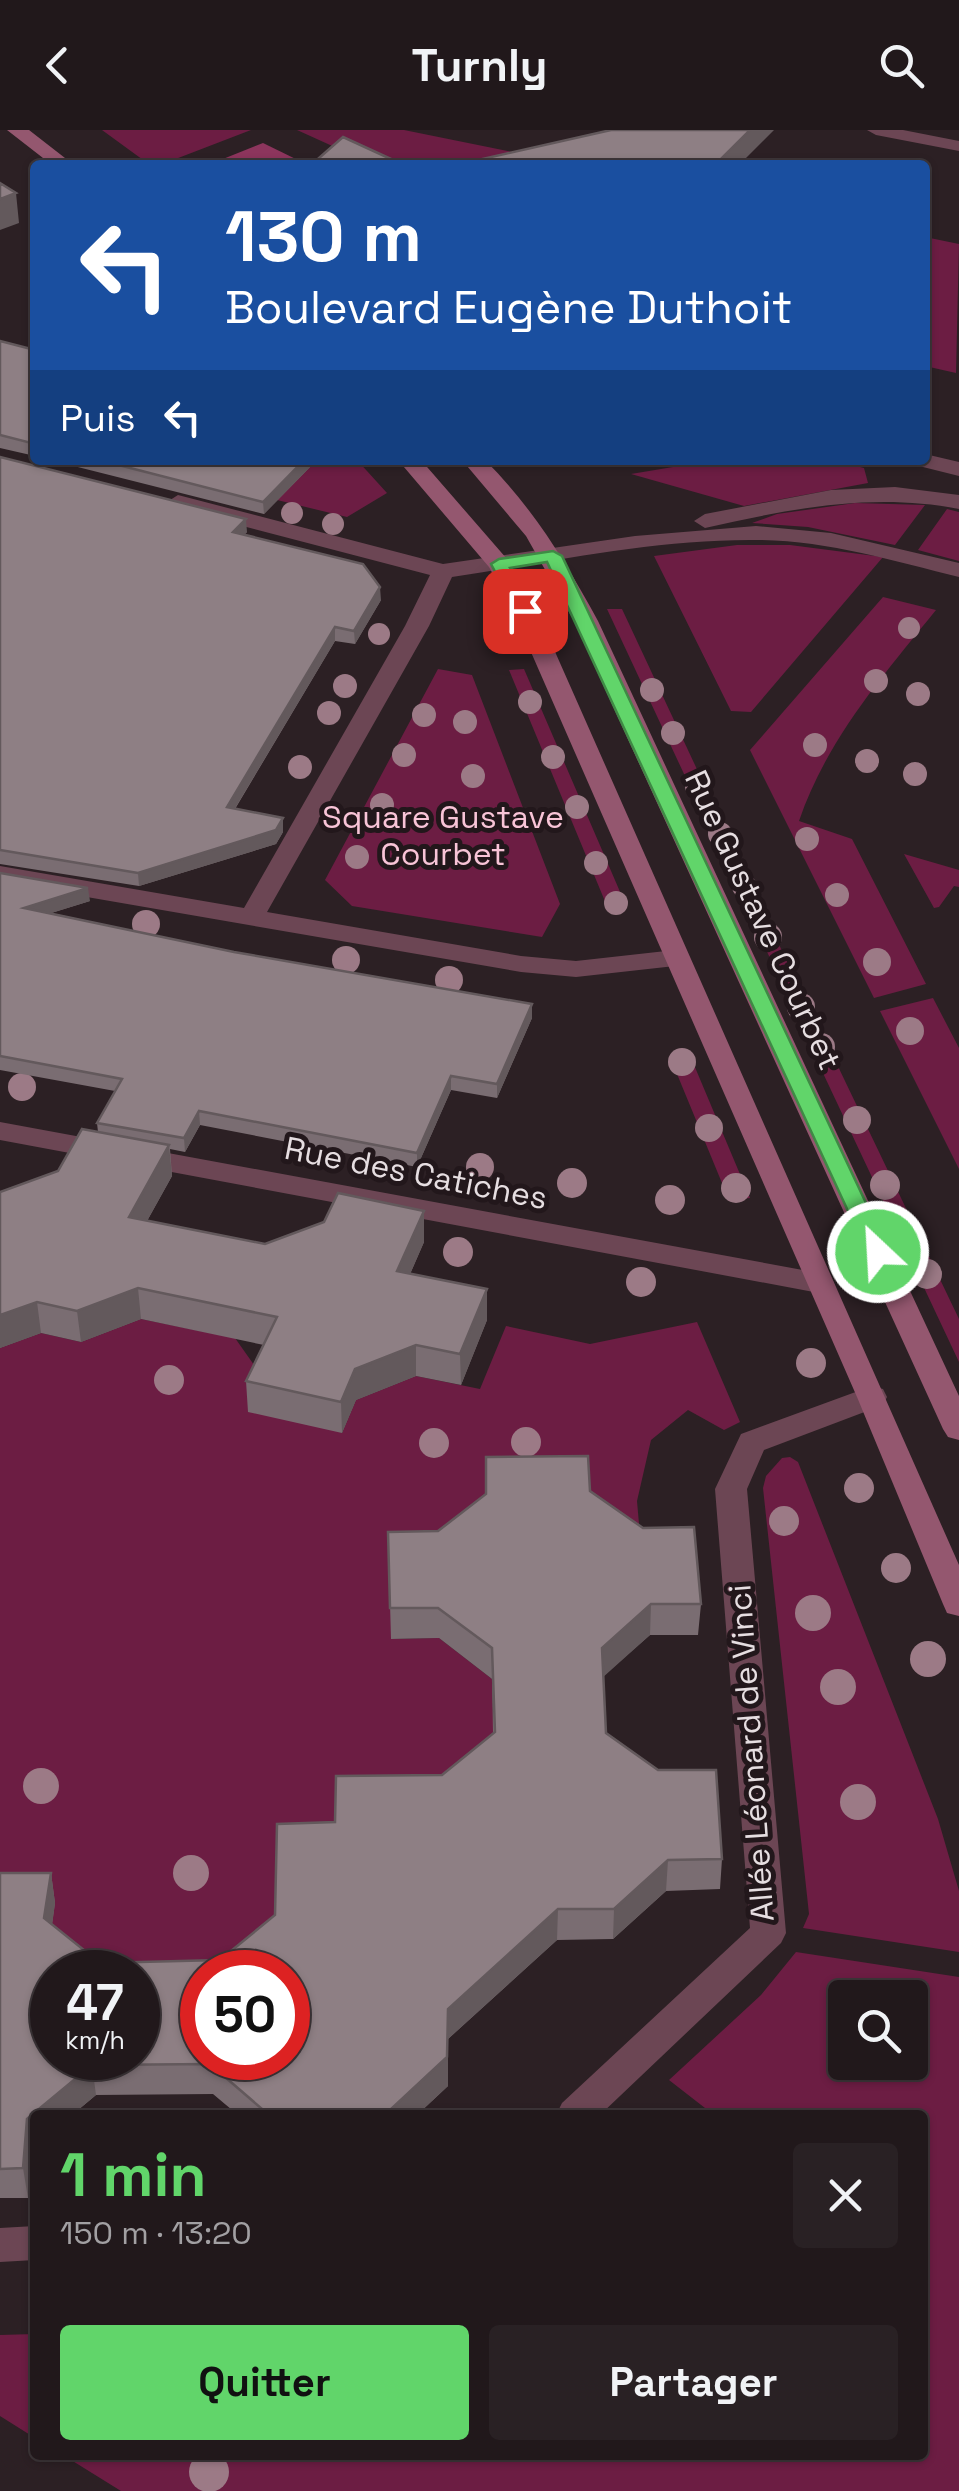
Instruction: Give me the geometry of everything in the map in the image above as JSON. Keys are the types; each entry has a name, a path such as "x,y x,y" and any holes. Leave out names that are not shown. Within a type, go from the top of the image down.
{"main road":[{"path":"18,130 57,160"},
{"path":"413,465 499,564 532,627 630,844 675,958 872,1396 959,1604"},
{"name":"Rue Gustave Courbet","path":"479,465 511,496 553,556 959,1429"}],"street":[{"path":"930,462 959,469"},
{"path":"635,543 699,522 802,500 896,494 959,502"},
{"path":"148,495 443,570 635,543 756,533 796,535 898,553 959,570"},
{"path":"251,918 434,595 443,570"},
{"path":"0,874 554,968 675,958"},
{"name":"Rue des Catiches","path":"0,1131 820,1284"},
{"name":"Allée Léonard de Vinci","path":"580,2110 768,1933 731,1489 752,1442 872,1396"},
{"path":"0,2244 30,2243"}],"lane":[{"path":"876,130 959,146"}],"green space":[{"path":"102,130 251,130 173,160 143,160"},
{"path":"297,130 404,130 551,160 367,160"},
{"path":"930,238 959,244 956,373 930,367"},
{"path":"312,465 362,465 387,493 347,517 277,500"},
{"path":"685,465 852,465 864,468 868,483 744,506 631,474"},
{"path":"855,503 925,505 895,545 808,527 752,523 777,514"},
{"path":"947,509 959,512 959,561 918,550"},
{"path":"737,545 790,545 883,557 751,712 731,711 654,556"},
{"path":"883,597 936,610 840,736 799,821 852,839 926,984 874,998 750,750"},
{"path":"607,609 622,609 811,1013 797,1016"},
{"name":"Square Gustave Courbet","path":"438,669 472,675 560,904 542,937 352,906 325,880"},
{"path":"524,669 627,908 609,911 509,670"},
{"path":"904,854 959,870 959,887 954,886 939,907 934,908"},
{"path":"933,998 959,1048 959,1169 880,1011"},
{"path":"822,1033 959,1319 959,1362 806,1037"},
{"path":"689,1053 750,1198 729,1200 670,1057"},
{"path":"141,1319 235,1338 264,1379 342,1433 356,1400 416,1376 480,1389 506,1326 590,1344 697,1322 740,1422 724,1430 688,1410 651,1440 637,1501 642,1558 486,1489 486,1524 391,1639 439,1638 492,1679 494,1763 337,1852 277,1945 263,1950 180,1950 180,1972 160,1972 160,1950 53,1950 0,1904 0,1348 41,1333 81,1342"},
{"path":"782,1458 798,1462 938,1819 959,1891 959,1952 803,1928 809,1914 763,1488 766,1476"},
{"path":"796,1952 959,1977 959,2491 121,2491 71,2460 928,2460 928,2110 708,2110 669,2080 761,1995"},
{"path":"30,2334 30,2435 0,2416 0,2335"}],"shaded area":[{"path":"263,143 298,160 220,160"}],"building":[{"path":"611,130 750,130 720,160 478,160"},
{"path":"343,137 393,160 317,160"},
{"path":"0,183 16,193 0,199"},
{"path":"0,341 30,349 30,443 0,435"},
{"path":"0,457 246,519 233,532 363,564 380,587 354,631 335,627 227,807 283,818 276,830 138,873 0,850"},
{"path":"119,465 299,465 263,502"},
{"path":"0,873 88,888 24,908 234,952 532,1004 497,1084 451,1076 417,1153 199,1111 184,1138 97,1123 122,1079 0,1056"},
{"path":"82,1129 169,1145 129,1217 265,1244 324,1222 338,1193 424,1211 397,1271 487,1289 460,1354 416,1345 355,1369 341,1402 246,1381 277,1317 138,1288 77,1311 37,1302 0,1315 0,1192 58,1171"},
{"path":"588,1456 590,1491 643,1528 694,1527 701,1604 651,1604 602,1648 606,1733 658,1770 716,1770 722,1859 668,1860 614,1909 558,1909 448,2009 447,2057 390,2110 263,2110 229,2080 310,2080 310,1950 232,1950 275,1915 277,1824 335,1822 336,1776 442,1775 495,1732 492,1648 438,1608 390,1608 388,1532 438,1531 486,1494 486,1457"},
{"path":"0,1873 51,1873 44,1918 84,1950 30,1950 30,2080 74,2080 38,2110 30,2110 23,2168 0,2169"},
{"path":"180,1961 180,2064 160,2064 160,1962"}],"route":[{"path":"525,611 499,564 553,556 878,1252"}]}
